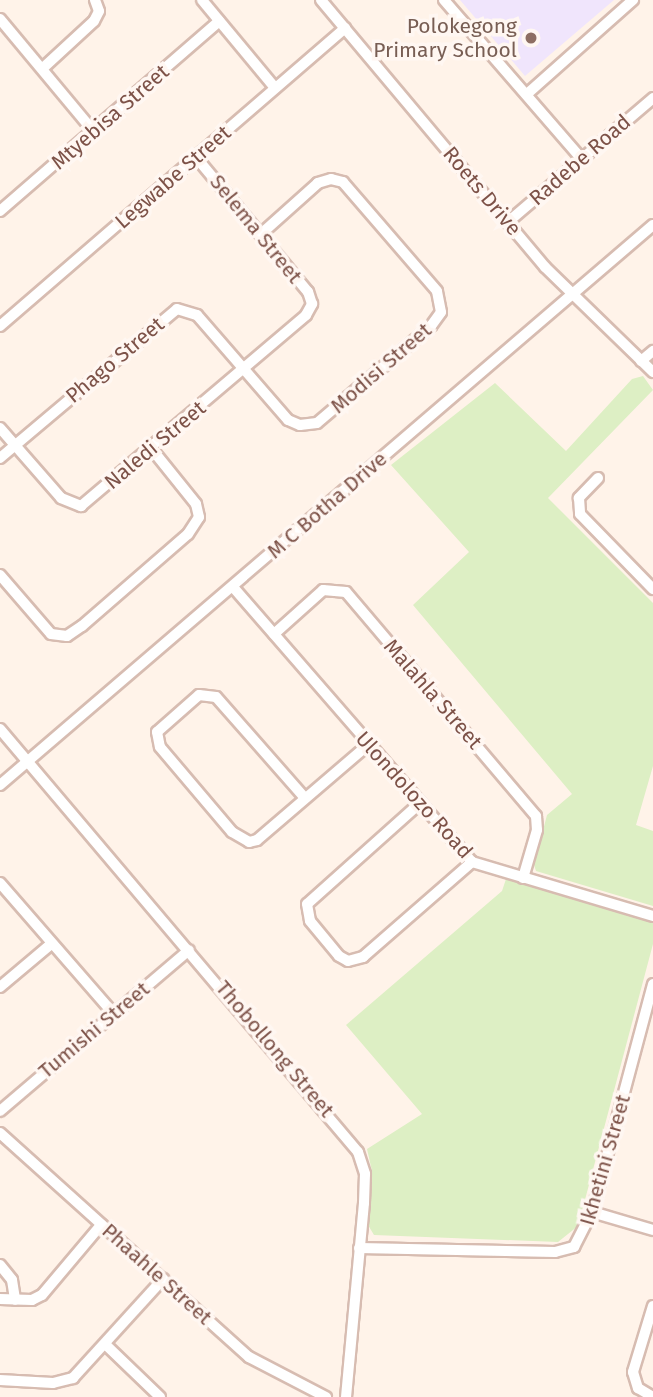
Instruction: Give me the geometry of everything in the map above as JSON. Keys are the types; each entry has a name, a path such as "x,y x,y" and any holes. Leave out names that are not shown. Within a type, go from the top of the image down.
{"street":[{"path":"43,68 94,22 99,11 95,0"},
{"path":"202,0 275,88"},
{"name":"Roets Drive","path":"321,0 570,293 653,372"},
{"path":"444,0 582,159"},
{"path":"527,94 633,0"},
{"path":"0,19 94,132"},
{"name":"Mtyebisa Street","path":"0,211 219,22"},
{"name":"Legwabe Street","path":"0,326 345,28"},
{"name":"Radebe Road","path":"508,222 653,98"},
{"name":"Selema Street","path":"196,157 262,233 308,292 312,304"},
{"name":"Modisi Street","path":"246,368 288,420 312,425 431,326 442,306 437,291 343,182 331,179 318,183 262,233"},
{"name":"M C Botha Drive","path":"0,785 233,587 570,293 653,225"},
{"name":"Naledi Street","path":"0,428 61,498 78,506 303,320 312,304"},
{"name":"Phago Street","path":"14,445 177,309 197,315 246,368"},
{"path":"641,361 653,351"},
{"path":"0,458 14,445"},
{"path":"0,575 51,634 67,636 82,626 188,534 199,517 196,504 151,448"},
{"path":"598,478 579,498 580,514 653,589"},
{"name":"Ulondolozo Road","path":"233,587 471,862 653,916"},
{"name":"Malahla Street","path":"274,634 323,590 346,592 536,816 535,843 523,878"},
{"path":"304,797 216,697 199,695 157,732 160,747 241,840 257,840 304,797 368,745"},
{"name":"Thobollong Street","path":"0,729 354,1144 365,1174 346,1397"},
{"path":"419,804 307,905 310,921 340,956 348,961 363,957 471,862"},
{"path":"0,883 113,1013"},
{"path":"0,987 51,944"},
{"name":"Tumishi Street","path":"0,1111 190,950"},
{"name":"Ikhetini Street","path":"359,1248 555,1252 574,1247 581,1239 592,1212 653,984"},
{"name":"Phaahle Street","path":"0,1133 258,1364 326,1397"},
{"path":"592,1212 653,1230"},
{"path":"0,1299 15,1300 42,1295 101,1225"},
{"path":"0,1265 12,1280 15,1300"},
{"path":"0,1380 64,1382 106,1345 163,1279"},
{"path":"652,1313 634,1372 638,1388 653,1397"},
{"path":"106,1345 160,1397"}],"shaded area":[{"name":"Polokegong Primary School","path":"460,0 614,0 525,76"}],"green space":[{"path":"643,376 653,390 548,498 653,603 653,766 636,825 653,831 653,906 536,871 534,865 547,815 572,794 413,605 469,552 391,465 495,383 566,451 632,379"},
{"path":"507,876 653,920 653,944 578,1226 558,1242 374,1235 368,1225 372,1171 367,1149 422,1114 346,1025 502,891"}],"place":[{"name":"Polokegong Primary School","path":"531,38"}]}
